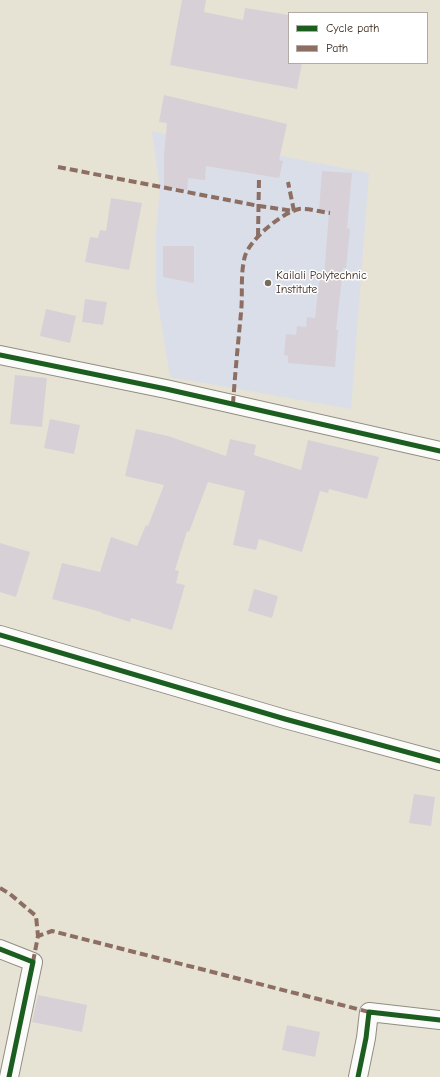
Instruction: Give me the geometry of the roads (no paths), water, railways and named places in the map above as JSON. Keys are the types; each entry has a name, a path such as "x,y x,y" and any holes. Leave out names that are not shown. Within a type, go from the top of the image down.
{"street":[{"path":"0,354 166,389 440,451"},
{"path":"0,635 285,719 440,761"},
{"path":"0,949 33,962 9,1077"},
{"path":"358,1077 366,1038 369,1012 440,1020"}],"place":[{"name":"Kailali Polytechnic Institute","path":"268,283"}]}
